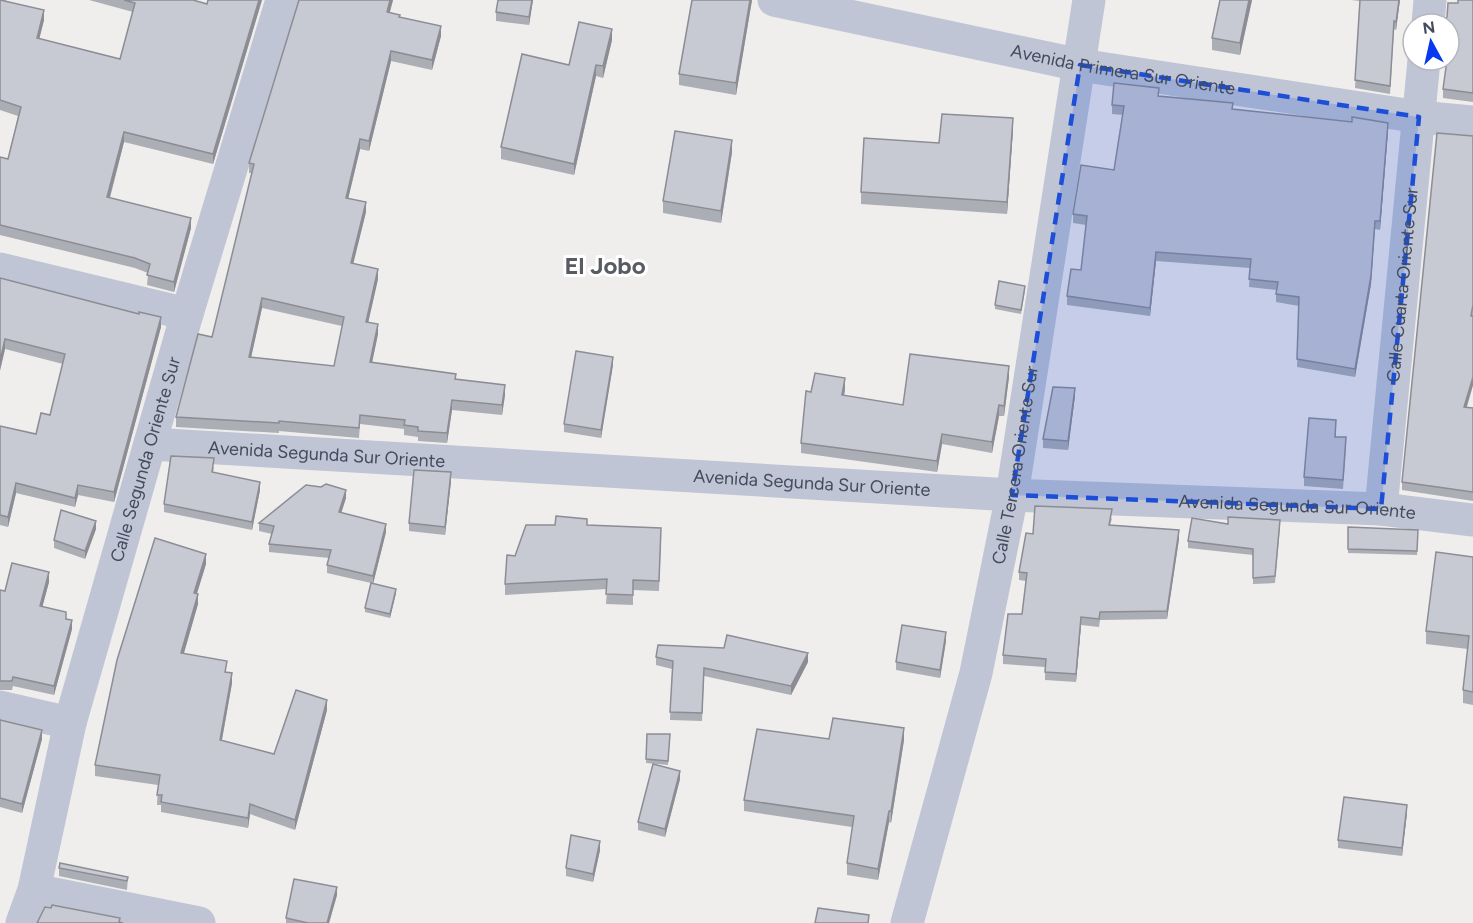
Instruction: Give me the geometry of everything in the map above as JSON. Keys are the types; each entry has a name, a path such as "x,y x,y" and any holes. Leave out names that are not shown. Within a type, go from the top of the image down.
{"street":[{"name":"Calle Segunda Oriente Sur","path":"22,923 34,890 70,723 187,314 282,0"},
{"name":"Avenida Primera Sur Oriente","path":"774,0 1080,65 1419,117 1473,123"},
{"name":"Calle Tercera Oriente Sur","path":"907,923 976,673 1012,495 1089,0"},
{"name":"Calle Cuarta Oriente Sur","path":"1381,509 1423,72"},
{"path":"0,268 187,314"},
{"name":"Avenida Segunda Sur Oriente","path":"150,444 1012,495 1381,509 1473,520"},
{"path":"0,707 70,723"},
{"path":"34,890 199,923"}],"highlighted area":[{"path":"1080,65 1419,117 1381,509 1012,495"}],"building":[{"path":"0,0 44,10 37,38 120,59 135,3 124,0 193,0 207,4 208,0 259,0 213,154 124,132 107,197 191,218 174,282 147,275 150,264 135,258 0,225 0,157 8,159 21,107 0,100"},
{"path":"299,0 390,0 387,12 400,15 399,17 441,26 432,60 391,51 369,141 360,139 346,198 366,202 351,263 378,269 366,322 378,324 370,362 456,374 455,379 505,385 502,405 452,400 447,433 418,431 418,427 404,425 405,420 360,415 359,428 279,421 279,423 176,417 198,334 212,337 254,164 249,163","holes":["262,298 344,317 334,366 249,357"]},
{"path":"498,0 532,0 529,17 496,12"},
{"path":"692,0 750,0 736,83 679,74"},
{"path":"1220,0 1249,0 1240,43 1212,38"},
{"path":"1360,0 1399,0 1396,22 1394,21 1390,86 1355,80"},
{"path":"1458,0 1473,0 1473,93 1443,89 1445,72 1461,72 1461,12 1447,12 1448,3 1458,3"},
{"path":"579,22 612,29 603,66 596,65 574,164 501,147 522,54 569,65"},
{"path":"1114,83 1159,88 1158,96 1233,103 1232,109 1352,122 1352,117 1388,123 1380,221 1375,221 1371,276 1355,369 1297,359 1299,297 1276,294 1278,282 1249,279 1251,259 1156,252 1150,308 1067,296 1071,269 1081,270 1087,216 1073,214 1081,165 1114,170 1124,106 1112,105"},
{"path":"942,114 1013,118 1007,202 861,192 864,138 939,143"},
{"path":"675,131 732,140 721,211 663,201"},
{"path":"1437,133 1473,136 1473,305 1471,316 1473,316 1473,377 1464,407 1473,408 1473,492 1402,482"},
{"path":"0,278 139,314 139,312 161,317 114,492 78,485 75,498 16,483 8,517 0,515 0,426 36,434 41,413 50,415 65,354 5,339 0,361"},
{"path":"999,281 1025,286 1021,310 995,305"},
{"path":"576,351 613,357 601,430 564,424"},
{"path":"910,354 1009,366 1004,406 999,405 992,442 942,434 937,461 801,443 806,391 811,392 815,373 845,378 842,395 903,405"},
{"path":"1053,387 1075,388 1068,441 1043,439"},
{"path":"1309,418 1336,420 1335,437 1346,437 1343,480 1304,477"},
{"path":"171,456 214,458 212,472 260,482 252,522 164,504"},
{"path":"414,470 451,472 445,527 409,523"},
{"path":"326,484 346,490 339,512 386,524 373,576 327,565 331,550 269,544 274,526 259,523 306,485 321,487"},
{"path":"1035,506 1112,509 1109,525 1179,530 1167,611 1100,612 1099,619 1081,617 1076,674 1045,672 1046,659 1003,655 1008,614 1022,614 1027,573 1019,572 1026,533 1033,534"},
{"path":"61,510 96,521 85,551 54,540"},
{"path":"556,516 587,519 587,525 661,528 659,581 633,580 633,595 606,594 607,579 505,584 507,555 515,556 526,525 555,525"},
{"path":"1228,517 1280,520 1275,576 1253,578 1253,549 1188,541 1192,518 1228,524"},
{"path":"1348,527 1418,530 1417,551 1348,549"},
{"path":"155,538 206,554 194,593 198,594 181,653 227,661 225,672 232,673 220,740 274,754 296,690 327,700 295,820 250,804 248,818 161,802 162,795 157,795 160,775 95,765 117,660"},
{"path":"1436,552 1473,557 1473,692 1463,690 1469,636 1426,631"},
{"path":"12,563 49,572 40,606 66,612 66,619 72,620 54,686 13,677 12,681 0,681 0,590 5,591"},
{"path":"371,583 396,589 390,614 365,608"},
{"path":"902,625 946,632 940,670 896,662"},
{"path":"727,635 808,653 791,686 704,668 702,713 670,712 673,661 656,657 658,645 724,648"},
{"path":"833,718 904,728 891,811 889,811 878,869 847,863 854,816 744,800 757,729 829,739"},
{"path":"0,720 42,730 22,804 0,798"},
{"path":"647,734 670,734 668,761 646,759"},
{"path":"653,764 680,771 665,829 638,822"},
{"path":"1344,797 1407,805 1402,848 1338,840"},
{"path":"571,835 600,841 593,874 566,868"},
{"path":"60,863 128,877 127,881 59,868"},
{"path":"294,879 337,887 327,923 308,923 286,918"},
{"path":"52,905 120,918 119,922 123,923 37,923 45,907 51,908"},
{"path":"818,908 869,915 868,923 815,923"}],"district":[{"name":"El Jobo","path":"605,265"}]}
